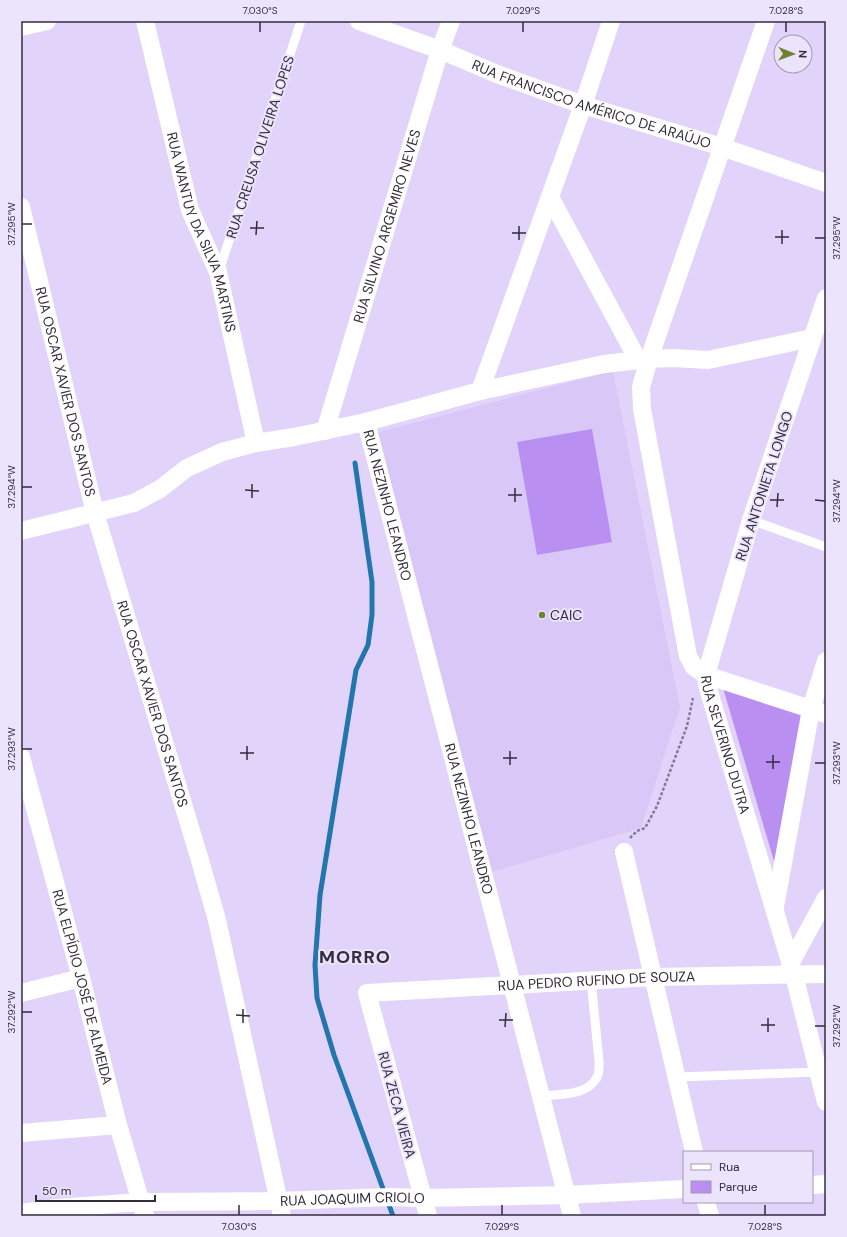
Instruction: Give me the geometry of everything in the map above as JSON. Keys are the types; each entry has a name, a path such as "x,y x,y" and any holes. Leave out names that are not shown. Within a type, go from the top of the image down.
{"street":[{"path":"21,27 47,21"},
{"name":"RUA WANTUY DA SILVA MARTINS","path":"145,21 190,210 218,272 256,443"},
{"name":"RUA FRANCISCO AMÉRICO DE ARAÚJO","path":"359,21 440,50 497,74 583,105 722,147 826,183"},
{"name":"RUA SILVINO ARGEMIRO NEVES","path":"325,431 440,50 451,21"},
{"path":"480,391 583,105 611,21"},
{"name":"RUA SEVERINO DUTRA","path":"766,21 722,147 643,360 641,387 642,409 688,656 694,667 706,676 707,685 792,969 826,1102"},
{"path":"550,197 643,360"},
{"name":"RUA OSCAR XAVIER DOS SANTOS","path":"21,207 95,512 217,920 280,1209"},
{"name":"RUA ANTONIETA LONGO","path":"706,676 751,520 826,298"},
{"path":"21,531 134,503 160,489 187,468 222,452 256,443 294,438 366,422 480,391 604,364 674,358 708,360 812,338"},
{"name":"RUA NEZINHO LEANDRO","path":"366,422 572,1216"},
{"path":"774,912 819,712 826,661"},
{"path":"706,676 819,712"},
{"name":"RUA ELPÍDIO JOSÉ DE ALMEIDA","path":"22,766 81,978 118,1125 143,1209"},
{"path":"624,852 694,1151"},
{"path":"792,969 826,898"},
{"name":"RUA PEDRO RUFINO DE SOUZA","path":"367,993 792,969 826,974"},
{"path":"21,993 81,978"},
{"name":"RUA ZECA VIEIRA","path":"367,993 428,1216"},
{"path":"21,1133 118,1125"},
{"path":"813,1185 826,1184"},
{"name":"RUA JOAQUIM CRIOLO","path":"21,1213 143,1209 280,1209 382,1198 567,1195 683,1189"},
{"path":"706,1203 710,1216"}],"lane":[{"name":"RUA CREUSA OLIVEIRA LOPES","path":"218,272 301,21"},
{"path":"751,520 826,547"},
{"path":"541,1096 580,1091 597,1079 599,1061 591,980"},
{"path":"677,1077 819,1072"}],"path":[{"path":"624,852 625,842 637,831 645,828 657,806 687,726 692,699 706,676"}],"shaded area":[{"name":"CAIC","path":"613,371 680,707 641,828 492,872 375,433"}],"green space":[{"path":"592,429 612,542 537,555 517,442"},
{"path":"723,688 805,713 776,868"}],"waterway":[{"path":"355,463 372,582 372,615 368,645 356,670 320,895 315,965 317,998 334,1055 393,1216"}],"place":[{"name":"CAIC","path":"542,615"}],"district":[{"name":"MORRO","path":"355,957"}]}
